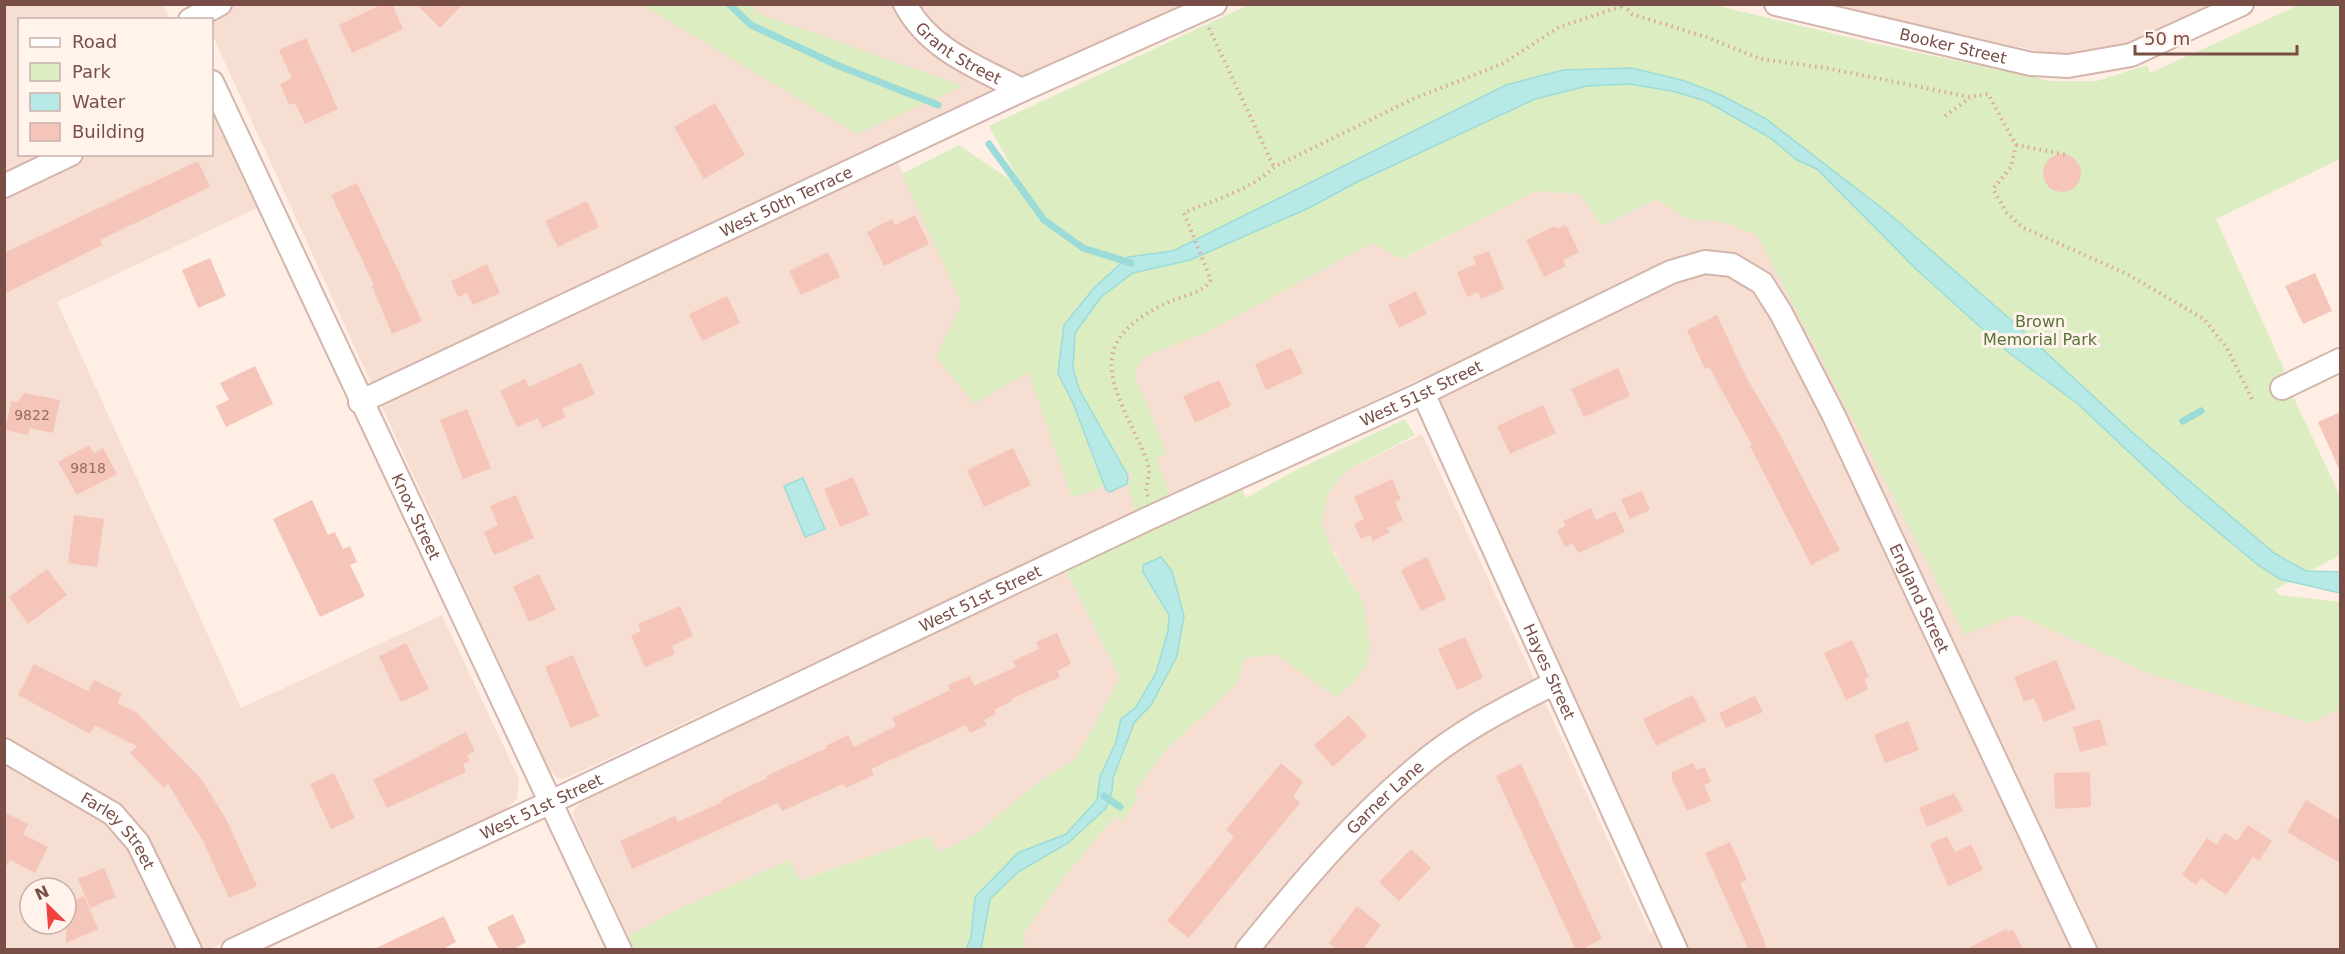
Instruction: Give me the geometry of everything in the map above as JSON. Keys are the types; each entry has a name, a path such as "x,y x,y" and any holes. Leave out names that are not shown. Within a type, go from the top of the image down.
{"street":[{"path":"175,4 181,18"},
{"path":"194,18 220,4"},
{"name":"Grant Street","path":"905,4 923,30 953,55 1022,90"},
{"name":"Booker Street","path":"1776,4 2031,64 2068,66 2131,55 2242,4"},
{"name":"West 50th Terrace","path":"360,402 1022,90 1208,8"},
{"name":"Knox Street","path":"213,88 620,950"},
{"path":"4,186 67,156"},
{"name":"West 51st Street","path":"233,950 1147,519 1423,393 1671,272 1705,262 1732,265"},
{"name":"England Street","path":"1732,265 1762,283 1781,313 1834,416 2085,950"},
{"path":"2282,388 2340,360"},
{"name":"Hayes Street","path":"1423,393 1676,950"},
{"name":"Garner Lane","path":"1247,950 1320,862 1416,767 1487,718 1555,682"},
{"name":"Farley Street","path":"4,750 113,814 138,843 190,950"}],"path":[{"path":"1147,519 1139,501 1148,496 1146,492 1148,463 1114,391 1112,355 1121,336 1140,317 1209,284 1211,275 1184,213 1247,185 1266,175 1274,167 1413,99 1502,64 1559,27 1622,5 1632,14 1706,37 1761,59 1826,68 1970,97 1988,94 2016,145 2011,167 1993,189 2007,213 2022,227 2127,273 2204,319 2227,348 2253,401"},
{"path":"1208,8 1274,167"},
{"path":"1945,116 1970,97"},
{"path":"2016,145 2067,155"}],"shaded area":[{"path":"5,5 163,5 170,18 18,18 18,156 213,156 213,110 257,208 57,302 241,708 442,615 519,779 517,799 504,811 210,949 5,950"},
{"path":"198,5 1181,5 888,141 962,303 1028,371 1072,497 1094,491 1167,453 1134,374 1144,357 1209,331 1373,242 1403,259 1536,191 1580,194 1602,226 1656,199 1687,219 1723,222 1757,235 1775,267 2015,614 2150,674 2310,723 2340,709 2340,949 1024,949 1024,933 1066,875 1115,816 1122,820 1139,799 1132,793 1167,749 1236,685 1245,658 1275,653 1336,697 1358,677 1363,601 1328,542 1321,523 1322,511 1328,494 1338,479 1353,467 1422,434 1650,932 1673,922 1422,378 571,776 562,779 556,777 544,762 213,36 213,18 210,18"},
{"path":"1825,5 2216,5 2117,49 2060,56"},
{"path":"1065,569 1120,678 1075,760 1041,780 976,834 939,854 930,836 799,880 789,860 679,909 628,936 575,821 573,812 585,797"}],"green space":[{"path":"643,5 750,5 760,14 963,86 857,134"},
{"name":"Brown Memorial Park","path":"1248,5 1714,5 1873,43 2051,81 2097,81 2147,65 2150,73 2299,5 2340,5 2340,159 2216,219 2285,371 2282,373 2340,496 2340,555 2274,590 2280,595 2340,602 2340,709 2310,723 2150,674 2016,614 1965,635 1757,235 1723,222 1687,219 1656,199 1602,226 1580,194 1536,191 1402,259 1372,243 1209,331 1144,357 1134,374 1167,453 1156,459 1170,493 1135,511 1128,486 1133,471 1094,491 1072,497 1028,372 974,404 936,356 962,303 902,174 959,145 1024,189 989,126"},
{"path":"1405,419 1415,435 1353,467 1338,479 1328,494 1321,523 1334,554 1363,601 1370,647 1367,664 1358,677 1336,697 1275,654 1245,658 1236,685 1167,749 1133,793 1139,798 1122,821 1115,816 1066,875 1024,933 1025,949 634,950 628,936 679,909 789,860 800,880 930,836 939,853 976,834 1041,780 1075,760 1120,678 1065,569 1241,488 1246,498 1290,473"}],"water":[{"path":"1632,68 1685,81 1721,95 1766,119 1887,212 2010,319 2133,433 2274,553 2306,571 2340,572 2340,593 2280,579 2258,565 2181,501 2078,404 2008,352 1916,269 1817,169 1797,160 1769,137 1706,101 1672,91 1629,84 1587,86 1535,99 1353,184 1311,207 1190,260 1133,273 1101,297 1075,333 1073,368 1079,389 1128,476 1127,484 1110,492 1106,490 1073,403 1058,373 1064,325 1094,288 1128,257 1173,251 1506,85 1563,70"},
{"path":"803,478 825,529 805,537 784,486"},
{"path":"1161,557 1172,571 1184,616 1177,656 1151,705 1134,723 1113,778 1112,791 1106,808 1068,843 1018,872 990,899 981,949 966,949 971,938 975,897 1018,853 1066,834 1097,800 1100,777 1116,742 1121,719 1136,707 1156,673 1168,631 1169,615 1143,572 1143,565"}],"building":[{"path":"382,4 392,4 403,29 352,53 339,25"},
{"path":"416,4 463,4 440,28"},
{"path":"306,38 338,109 305,124 295,103 289,105 280,84 292,78 279,50"},
{"path":"715,103 745,155 704,179 674,127"},
{"path":"2062,154 2075,160 2081,173 2075,186 2062,192 2049,186 2043,173 2049,160"},
{"path":"198,161 210,187 100,240 102,245 4,294 4,253"},
{"path":"357,183 422,321 392,334 372,286 374,285 331,195"},
{"path":"587,201 599,227 558,247 545,221"},
{"path":"915,215 929,244 884,266 867,232 892,219 895,225"},
{"path":"1566,225 1579,252 1563,260 1566,266 1544,277 1526,240 1555,226 1556,229"},
{"path":"1489,251 1504,289 1481,299 1478,292 1467,297 1457,272 1476,264 1473,257"},
{"path":"828,252 840,277 801,295 789,271"},
{"path":"210,258 226,296 198,308 182,270"},
{"path":"487,264 500,293 473,305 467,293 458,297 451,281"},
{"path":"2315,273 2332,311 2303,324 2285,286"},
{"path":"1416,291 1427,314 1399,328 1388,305"},
{"path":"727,296 740,323 702,341 689,314"},
{"path":"1717,315 1745,375 1778,431 1840,550 1811,565 1750,446 1752,445 1709,367 1705,369 1687,330"},
{"path":"1291,348 1303,373 1266,390 1255,364"},
{"path":"581,363 595,394 562,409 566,417 542,428 538,418 517,427 500,391 525,379 529,387"},
{"path":"255,366 273,404 226,427 216,406 229,400 220,383"},
{"path":"1618,368 1630,396 1584,417 1571,389"},
{"path":"1219,380 1231,406 1195,423 1183,396"},
{"path":"24,393 60,400 53,433 30,428 28,435 5,430 11,401 18,402"},
{"path":"1543,405 1556,433 1510,454 1497,426"},
{"path":"467,409 491,468 463,479 440,420"},
{"path":"2340,412 2340,471 2318,422"},
{"path":"89,445 94,453 103,448 117,474 77,495 58,462"},
{"path":"1013,448 1031,485 984,507 967,470"},
{"path":"853,477 869,515 840,527 824,489"},
{"path":"1392,479 1401,499 1395,502 1403,520 1387,528 1390,532 1373,541 1370,535 1361,539 1354,524 1364,519 1354,497"},
{"path":"1642,491 1650,510 1630,519 1621,499"},
{"path":"516,495 534,538 494,555 484,532 498,525 490,506"},
{"path":"312,500 328,535 335,532 343,549 350,546 357,562 350,565 365,596 320,617 273,519"},
{"path":"1591,508 1596,520 1615,511 1625,532 1578,553 1573,543 1565,547 1557,530 1566,526 1563,521"},
{"path":"74,515 104,519 97,567 68,563"},
{"path":"1427,557 1446,599 1421,611 1401,570"},
{"path":"47,569 67,595 28,624 9,597"},
{"path":"539,574 556,610 529,622 513,587"},
{"path":"680,606 693,636 672,646 675,654 645,667 631,636 641,631 638,624"},
{"path":"1057,633 1071,664 1057,671 1060,677 1011,699 1012,701 994,710 996,714 984,720 987,725 970,733 966,725 871,769 874,775 846,788 843,784 782,811 778,803 632,869 620,841 675,816 678,822 722,802 721,800 767,778 766,776 827,748 825,746 848,735 854,747 896,726 892,718 950,690 948,685 970,676 974,686 1016,667 1013,661 1039,649 1036,642"},
{"path":"1465,637 1483,678 1457,690 1438,649"},
{"path":"1852,640 1869,677 1864,679 1868,689 1846,700 1824,653"},
{"path":"406,643 429,689 401,702 379,656"},
{"path":"573,655 599,716 571,728 545,667"},
{"path":"2056,660 2076,709 2044,722 2034,698 2024,702 2014,677"},
{"path":"34,664 88,691 94,680 122,694 117,703 136,712 202,780 226,819 257,886 229,898 203,841 168,784 164,788 130,753 137,746 95,725 90,734 18,695"},
{"path":"1693,695 1706,721 1656,746 1643,719"},
{"path":"1755,696 1763,712 1726,728 1719,713"},
{"path":"1349,715 1367,736 1333,767 1314,745"},
{"path":"2100,719 2107,745 2080,752 2073,727"},
{"path":"1908,721 1919,750 1885,763 1874,735"},
{"path":"466,732 475,751 467,755 470,761 463,764 466,772 387,808 373,780"},
{"path":"1281,763 1303,782 1293,797 1300,803 1189,938 1167,921 1234,837 1226,830"},
{"path":"1693,763 1696,770 1705,767 1711,782 1704,785 1711,801 1687,811 1672,779 1672,772"},
{"path":"1521,764 1602,939 1580,950 1576,950 1496,776"},
{"path":"2090,772 2091,807 2055,809 2054,773"},
{"path":"334,773 355,818 331,829 310,784"},
{"path":"1954,793 1963,811 1927,827 1919,808"},
{"path":"2306,800 2340,820 2340,863 2287,832"},
{"path":"4,812 28,824 23,834 48,847 35,873 10,860 4,870"},
{"path":"2248,825 2272,841 2259,861 2253,857 2226,895 2201,878 2196,885 2182,875 2207,838 2216,845 2225,833 2237,841"},
{"path":"1947,836 1955,852 1971,844 1983,870 1948,886 1930,844"},
{"path":"1730,842 1747,880 1740,883 1768,950 1749,950 1705,853"},
{"path":"1411,849 1431,868 1399,901 1379,882"},
{"path":"104,868 116,897 90,908 78,879"},
{"path":"84,896 98,929 66,943 66,936 78,936 78,899"},
{"path":"1357,906 1381,925 1362,950 1338,950 1329,943"},
{"path":"513,914 526,942 512,950 499,950 487,927"},
{"path":"444,916 456,942 441,950 372,950"},
{"path":"2006,929 2008,932 2013,929 2023,950 1964,950"}],"waterway":[{"path":"729,4 751,25 839,66 938,105"},
{"path":"989,144 1044,220 1083,248 1131,263"},
{"path":"2183,421 2201,411"},
{"path":"1104,796 1120,807"}]}
